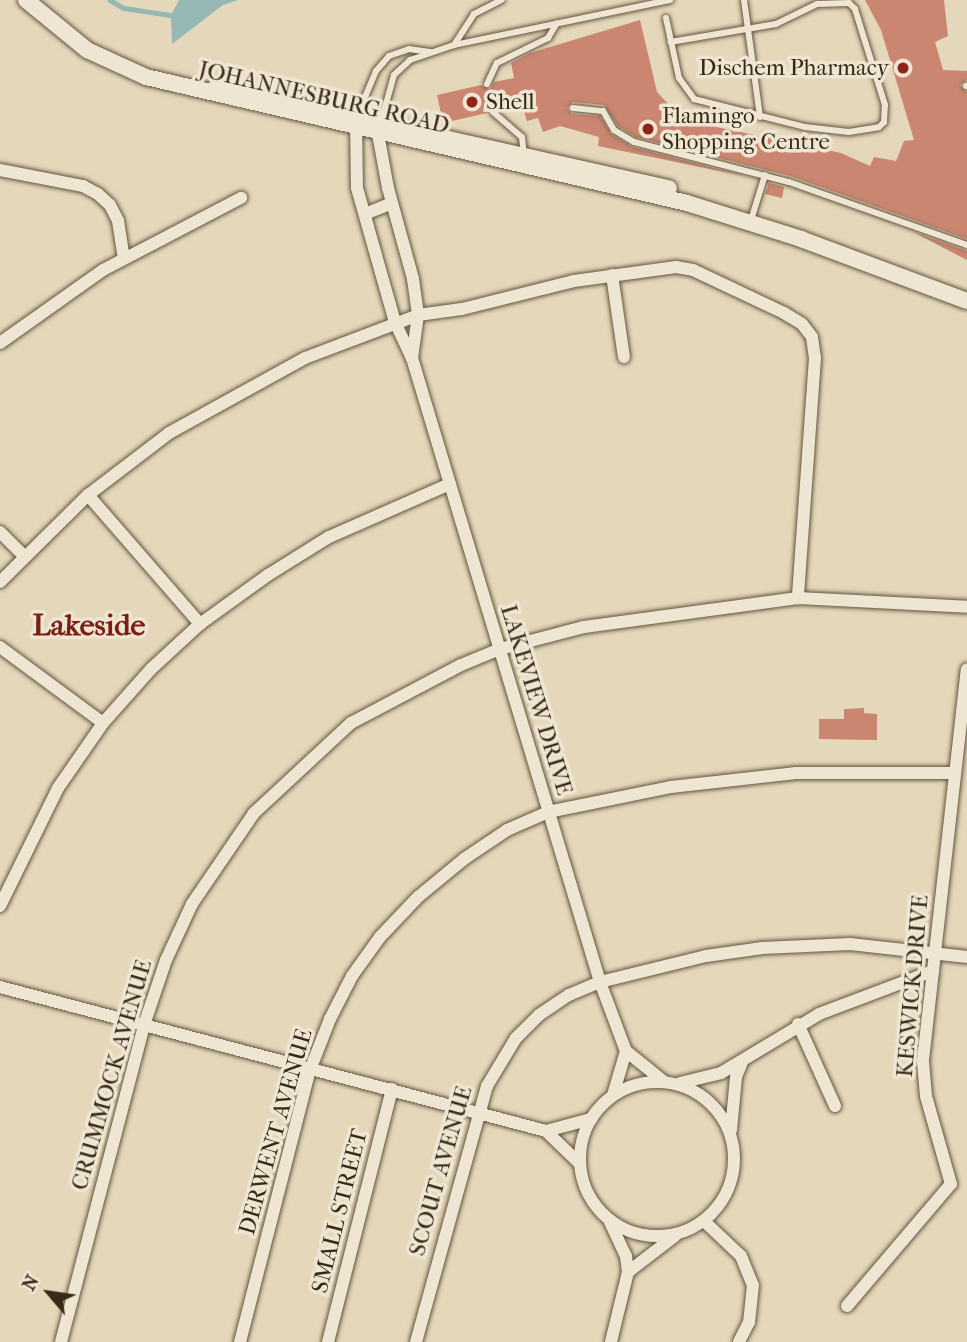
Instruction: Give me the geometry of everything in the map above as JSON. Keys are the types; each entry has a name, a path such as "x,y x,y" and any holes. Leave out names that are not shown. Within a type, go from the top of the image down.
{"street":[{"name":"JOHANNESBURG ROAD","path":"26,0 67,36 108,62 175,85 250,92 355,122 752,217 967,290"},
{"name":"LAKEVIEW DRIVE","path":"355,122 357,188 395,322 412,358 600,982 626,1051"},
{"name":"LAKEVIEW DRIVE","path":"380,128 392,203 407,250 418,315 412,358"},
{"path":"0,170 83,186 98,194 110,205 118,221 124,259"},
{"path":"0,343 124,259 241,198"},
{"path":"365,214 392,203"},
{"name":"JOHANNESBURG ROAD","path":"752,217 967,300"},
{"path":"0,582 23,555 88,495 169,433 305,358 418,315 462,309 535,289 653,267 693,270 802,324 812,337 815,358 798,598"},
{"path":"612,275 624,357"},
{"path":"0,906 39,822 103,723 151,669 200,624 329,537 450,484"},
{"path":"88,495 200,624"},
{"path":"0,532 23,555"},
{"name":"CRUMMOCK AVENUE","path":"61,1342 144,1025 166,960 192,904 254,813 351,723 408,690 500,649 584,627 798,598 967,607"},
{"path":"0,647 103,723"},
{"name":"KESWICK DRIVE","path":"847,1306 951,1184 923,1080 934,954 967,669"},
{"name":"DERWENT AVENUE","path":"240,1342 310,1070 352,976 390,927 464,859 507,830 548,812 738,778 955,773"},
{"name":"SCOUT AVENUE","path":"416,1342 477,1114 516,1038 569,995 600,982 706,956 810,944 967,957"},
{"path":"611,1342 628,1272 622,1243 584,1185 580,1164 582,1140 591,1119 613,1095 637,1084 706,1078 742,1062 798,1024 933,971"},
{"path":"0,987 546,1131 591,1119"},
{"path":"798,1024 835,1106"},
{"path":"613,1095 626,1051 669,1082 709,1101 731,1133"},
{"path":"628,1272 682,1233 704,1221 721,1204 731,1182 735,1157 731,1133 733,1094 742,1062"},
{"name":"SMALL STREET","path":"328,1342 392,1089"},
{"path":"546,1131 580,1164"},
{"path":"609,1220 644,1235 682,1233"},
{"path":"704,1221 741,1256 752,1285 749,1322 739,1342"}],"lane":[{"path":"454,45 474,14 502,0"},
{"path":"380,128 394,75 410,60 454,45 670,0"},
{"path":"744,0 760,117"},
{"path":"666,18 671,42 679,78 694,99 760,117 849,132 879,127 887,114 853,5 817,4 776,24 671,42"},
{"path":"487,84 497,63 548,38 557,23"},
{"path":"355,122 376,71 389,56 409,49 432,52"},
{"path":"573,108 604,111 614,130 634,142 765,174 967,244"},
{"path":"493,112 523,137 524,161"},
{"path":"752,217 765,174"}],"water":[{"path":"179,0 238,0 223,5 172,44 171,15"}],"building":[{"name":"Flamingo Shopping Centre","path":"865,0 944,0 948,36 935,42 943,70 967,71 967,80 960,85 967,92 967,239 790,176 636,137 618,126 604,105 573,102 567,108 572,114 600,116 611,134 632,147 744,176 598,146 599,137 560,126 543,132 538,118 527,121 522,105 500,110 492,106 487,113 443,123 437,95 481,85 490,89 494,82 514,78 511,63 530,53 640,20 657,92 683,120 841,153 870,166 874,157 896,161 904,141 914,140 881,30"},
{"path":"769,183 784,187 782,198 765,194"},
{"path":"913,232 967,251 967,260"},
{"path":"864,708 864,713 877,714 877,740 819,739 819,719 844,719 844,709"}],"waterway":[{"path":"110,0 124,8 171,15"}],"place":[{"name":"Dischem Pharmacy","path":"903,68"},
{"name":"Shell","path":"472,102"},
{"name":"Flamingo Shopping Centre","path":"648,129"}],"district":[{"name":"Lakeside","path":"89,626"}]}
